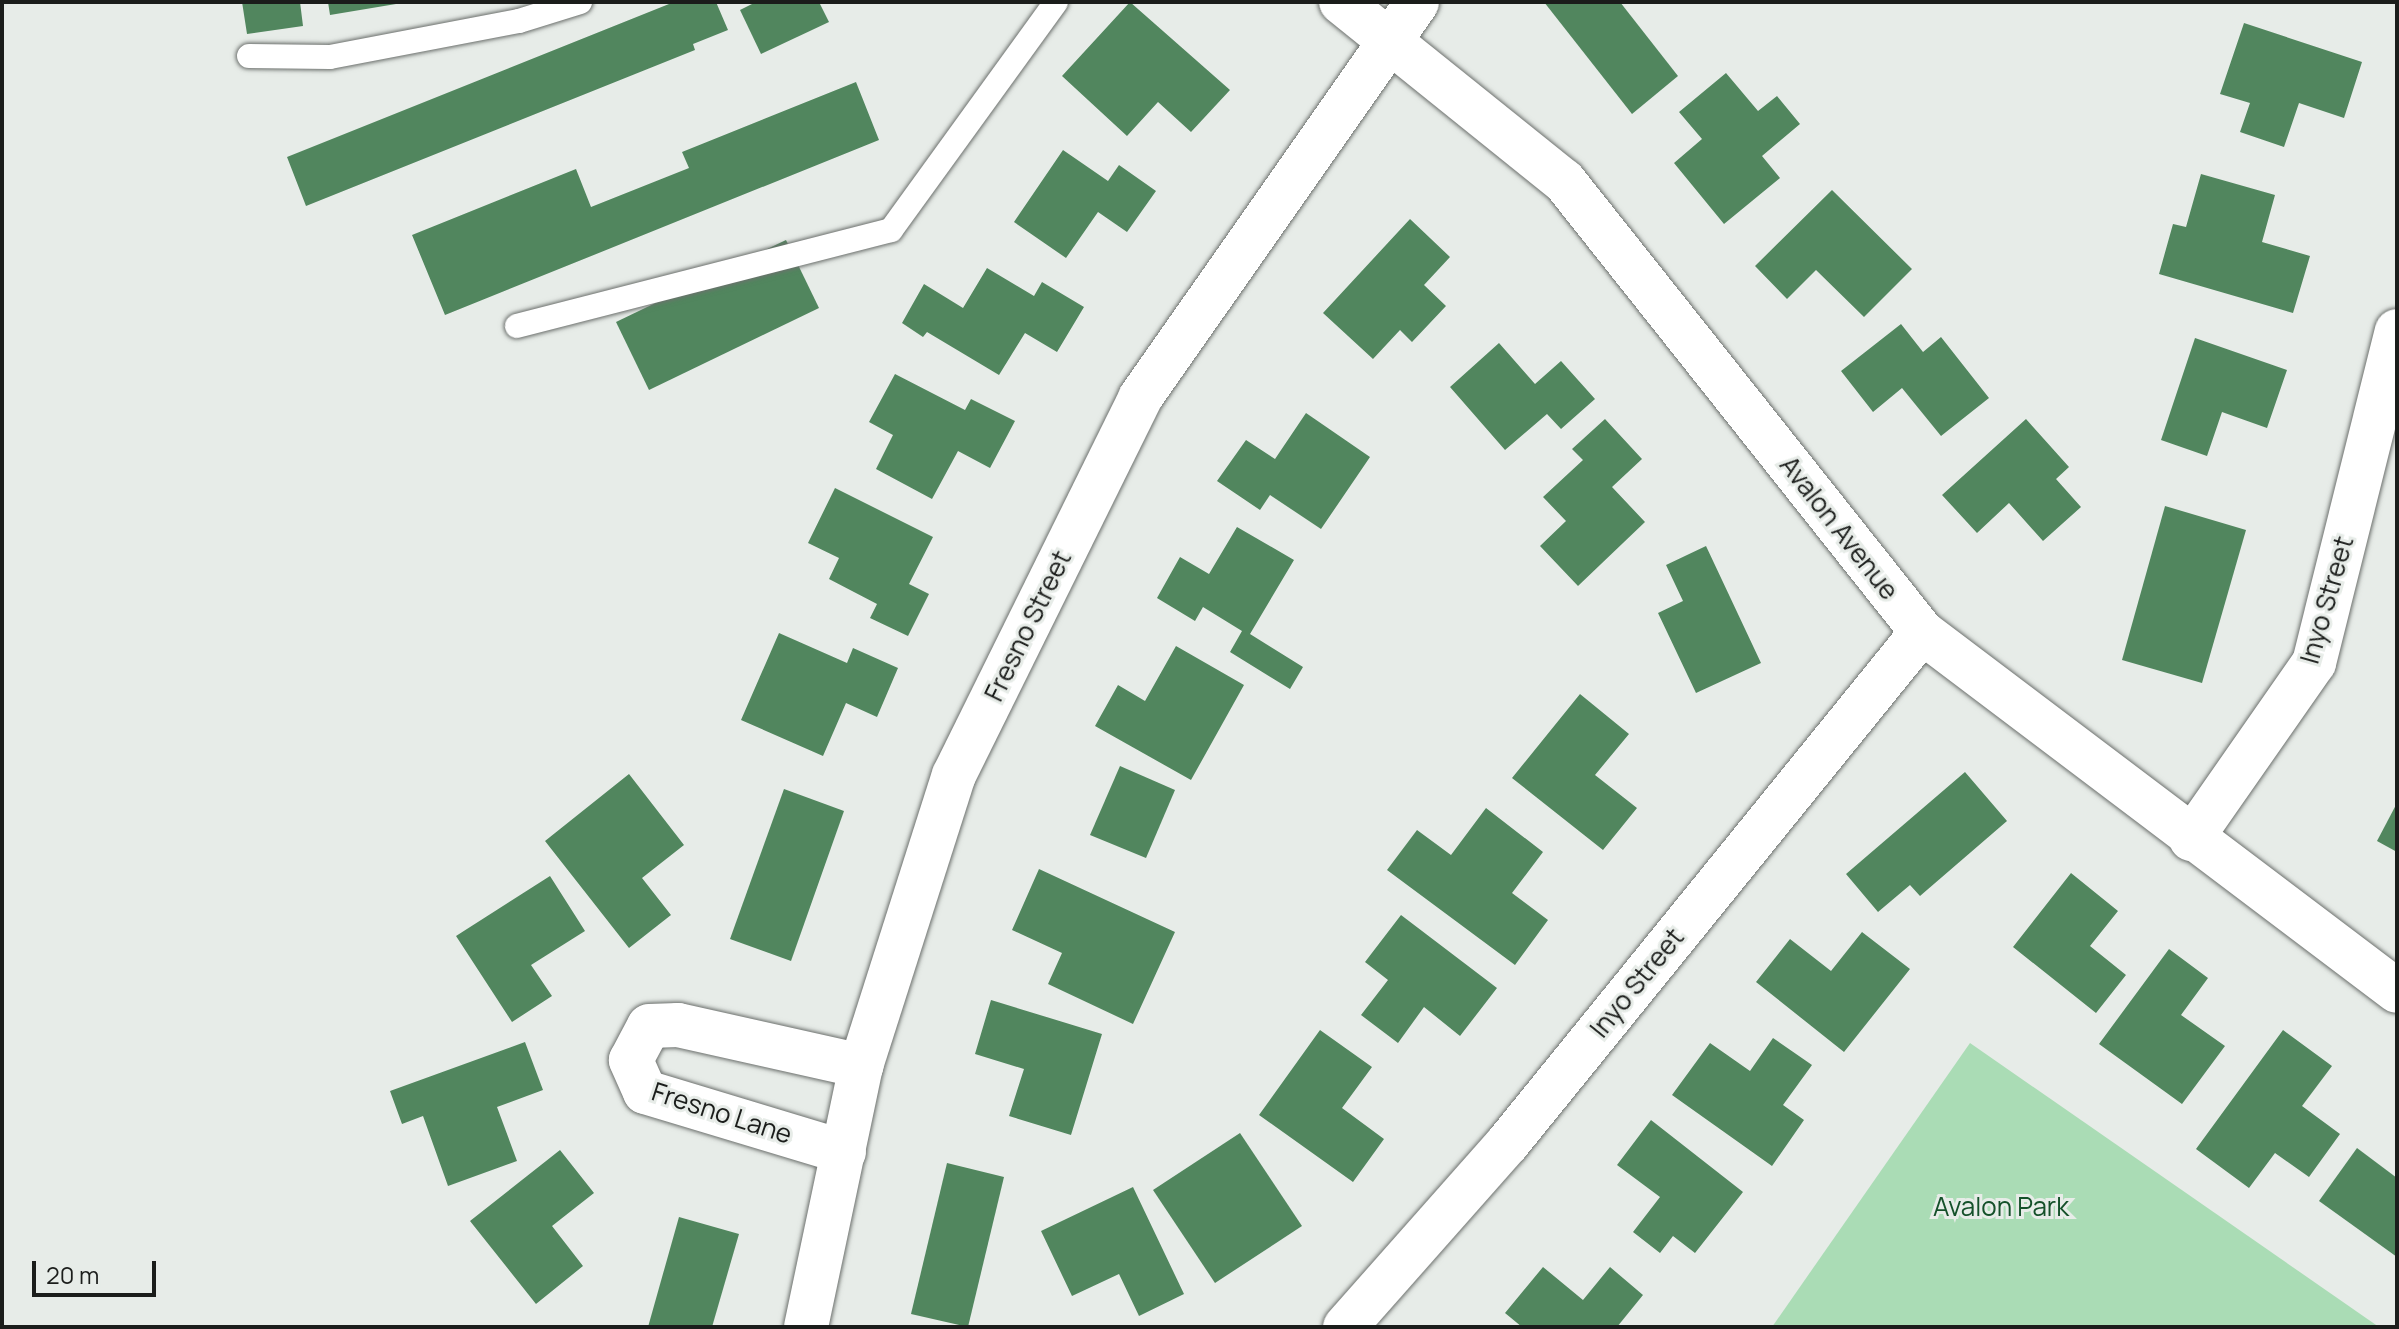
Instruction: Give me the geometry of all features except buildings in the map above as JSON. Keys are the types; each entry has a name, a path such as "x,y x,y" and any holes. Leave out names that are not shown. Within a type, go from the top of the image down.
{"street":[{"name":"Avalon Avenue","path":"1341,2 1390,38 1564,181 1922,632 2191,839 2397,991"},
{"name":"Fresno Street","path":"806,1327 861,1066 954,775 1140,398 1417,2"},
{"name":"Inyo Street","path":"2191,839 2314,663 2397,331"},
{"name":"Inyo Street","path":"1345,1327 1507,1144 1922,632"},
{"name":"Fresno Lane","path":"844,1152 645,1092 631,1060 649,1026 678,1025 861,1066"}],"lane":[{"path":"249,56 330,57 519,21 580,2"},
{"path":"517,326 891,230 1056,2"}],"green space":[{"name":"Avalon Park","path":"1970,1043 2379,1327 1772,1327"}]}
